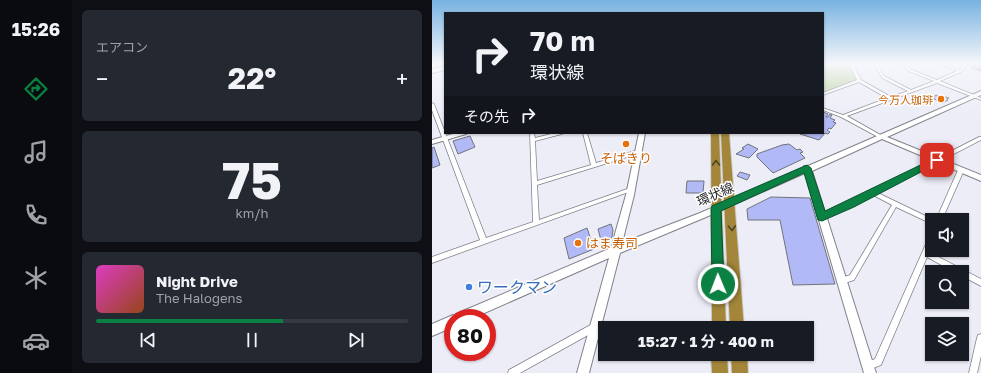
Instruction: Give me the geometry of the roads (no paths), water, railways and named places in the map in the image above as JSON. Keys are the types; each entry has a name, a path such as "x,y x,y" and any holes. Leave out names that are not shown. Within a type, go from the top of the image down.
{"highway":[{"path":"715,134 719,321"},
{"path":"726,134 738,321"},
{"path":"719,361 720,373"},
{"path":"739,361 740,373"}],"street":[{"path":"824,94 858,81"},
{"path":"860,81 891,99"},
{"path":"892,81 911,91"},
{"path":"843,116 936,82 979,96"},
{"name":"環状線","path":"481,309 616,250 730,203 807,168 979,96"},
{"path":"432,104 484,241"},
{"path":"824,109 843,116 882,137 981,178"},
{"path":"432,142 460,134"},
{"path":"532,134 536,222"},
{"path":"533,140 556,134"},
{"path":"585,134 594,165"},
{"path":"583,373 594,327 632,189 642,134"},
{"path":"822,217 981,138"},
{"path":"535,184 638,152"},
{"path":"807,168 869,370 878,362 925,253"},
{"path":"942,213 961,170"},
{"path":"432,260 632,189"},
{"path":"873,193 925,219"},
{"path":"842,281 852,278 895,204"},
{"path":"933,257 948,265"},
{"path":"969,276 981,282"},
{"path":"432,330 444,325"},
{"path":"512,373 594,327"},
{"path":"973,373 981,338"}],"place":[{"name":"今万人珈琲","path":"941,99"},
{"name":"そばきり","path":"626,144"},
{"name":"はま寿司","path":"578,243"},
{"name":"ワークマン","path":"469,287"}]}
